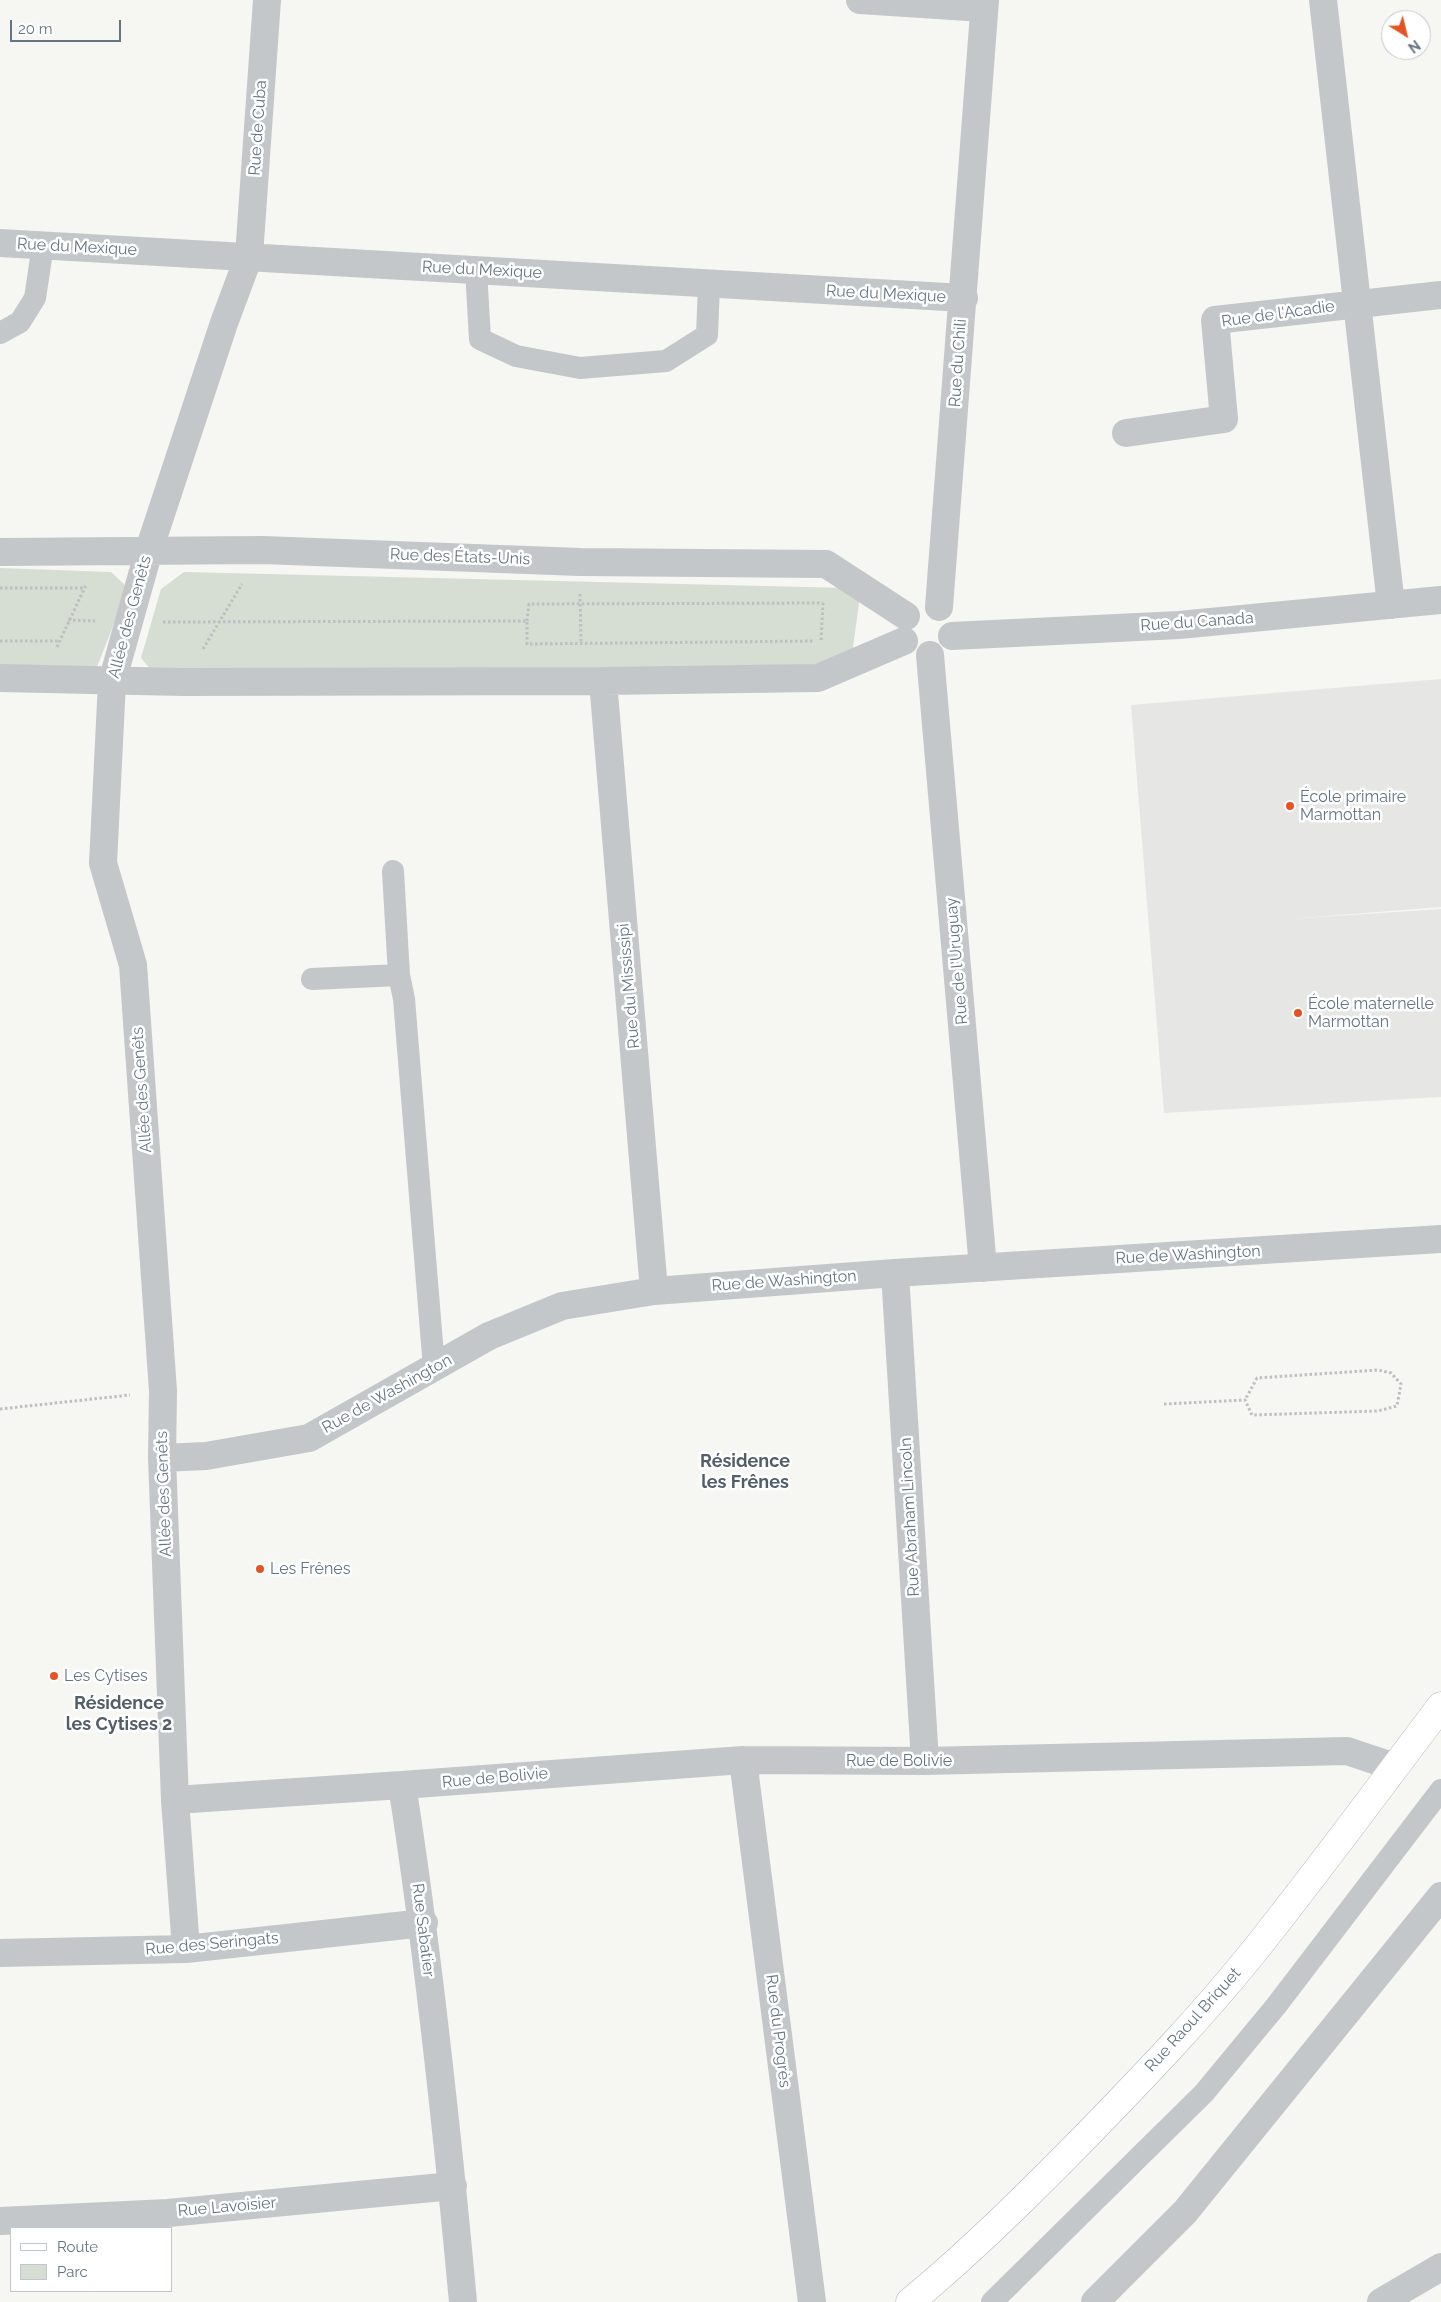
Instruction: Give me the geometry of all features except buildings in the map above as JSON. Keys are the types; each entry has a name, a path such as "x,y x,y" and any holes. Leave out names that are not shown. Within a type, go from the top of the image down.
{"street":[{"name":"Rue de Cuba","path":"249,256 267,0"},
{"path":"860,0 985,4"},
{"name":"Rue de l'Acadie","path":"1323,0 1391,605"},
{"name":"Rue du Chili","path":"939,607 985,4"},
{"name":"Rue du Mexique","path":"0,242 964,298"},
{"name":"Allée des Genêts","path":"186,1949 175,1800 162,1458 163,1391 133,966 103,863 112,682 149,550 224,323 249,256"},
{"name":"Rue de l'Acadie","path":"1126,432 1224,419 1215,320 1441,295"},
{"name":"Rue des États-Unis","path":"0,552 262,550 580,562 826,564"},
{"path":"0,678 112,682 183,682 592,681 818,678 905,628 917,606 932,604 939,607 949,616 952,636 938,653 930,655 915,652 905,628 826,564"},
{"name":"Rue du Canada","path":"952,636 1179,625 1441,600"},
{"name":"Rue de l'Uruguay","path":"930,655 983,1268"},
{"name":"Rue du Mississipi","path":"592,681 654,1291"},
{"name":"Rue de Washington","path":"162,1458 206,1456 309,1438 489,1336 562,1306 654,1291 895,1273 1441,1240"},
{"name":"Rue Abraham Lincoln","path":"895,1273 925,1761"},
{"name":"Rue Raoul Briquet","path":"910,2302 950,2269 1022,2199 1129,2092 1189,2027 1255,1950 1441,1706"},
{"name":"Rue de Bolivie","path":"402,1785 744,1760 925,1761 1347,1751 1395,1767"},
{"name":"Rue du Progrès","path":"744,1760 812,2302"},
{"path":"175,1800 402,1785"},
{"name":"Rue Sabatier","path":"402,1785 424,1923 463,2302"},
{"path":"1095,2302 1185,2212 1441,1896"},
{"name":"Rue des Seringats","path":"0,1953 186,1949 424,1923"},
{"name":"Rue Lavoisier","path":"0,2221 168,2213 452,2186"},
{"path":"1382,2302 1441,2267"}],"lane":[{"path":"0,333 20,322 35,298 43,245"},
{"path":"476,270 480,339 516,356 580,368 666,361 706,335 709,284"},
{"path":"393,871 400,975 404,999 434,1368"},
{"path":"312,979 400,975"},
{"path":"992,2302 1204,2093 1276,2006 1441,1790"}],"path":[{"path":"183,682 262,550"},
{"path":"42,679 101,551"},
{"path":"580,562 581,642 592,681"},
{"path":"823,603 529,604 527,644 821,641 826,564"},
{"path":"0,588 84,588"},
{"path":"68,620 128,622 527,621"},
{"path":"0,641 59,641"},
{"path":"1378,1370 1391,1373 1400,1384 1398,1406 1378,1410 1252,1416 1245,1400 1256,1378 1378,1370"},
{"path":"0,1409 163,1391"},
{"path":"1164,1404 1245,1400"}],"shaded area":[{"path":"1441,679 1441,907 1289,919 1441,909 1441,1097 1164,1113 1131,705"}],"green space":[{"path":"0,568 111,572 128,588 93,677 0,673"},
{"path":"184,572 847,588 860,596 852,654 808,671 158,678 141,658 161,589"}],"place":[{"name":"École primaire Marmottan","path":"1290,806"},
{"name":"École maternelle Marmottan","path":"1298,1013"},
{"name":"Les Frênes","path":"260,1569"},
{"name":"Les Cytises","path":"54,1676"}],"district":[{"name":"Résidence les Frênes","path":"745,1472"},
{"name":"Résidence les Cytises 2","path":"119,1714"}]}
